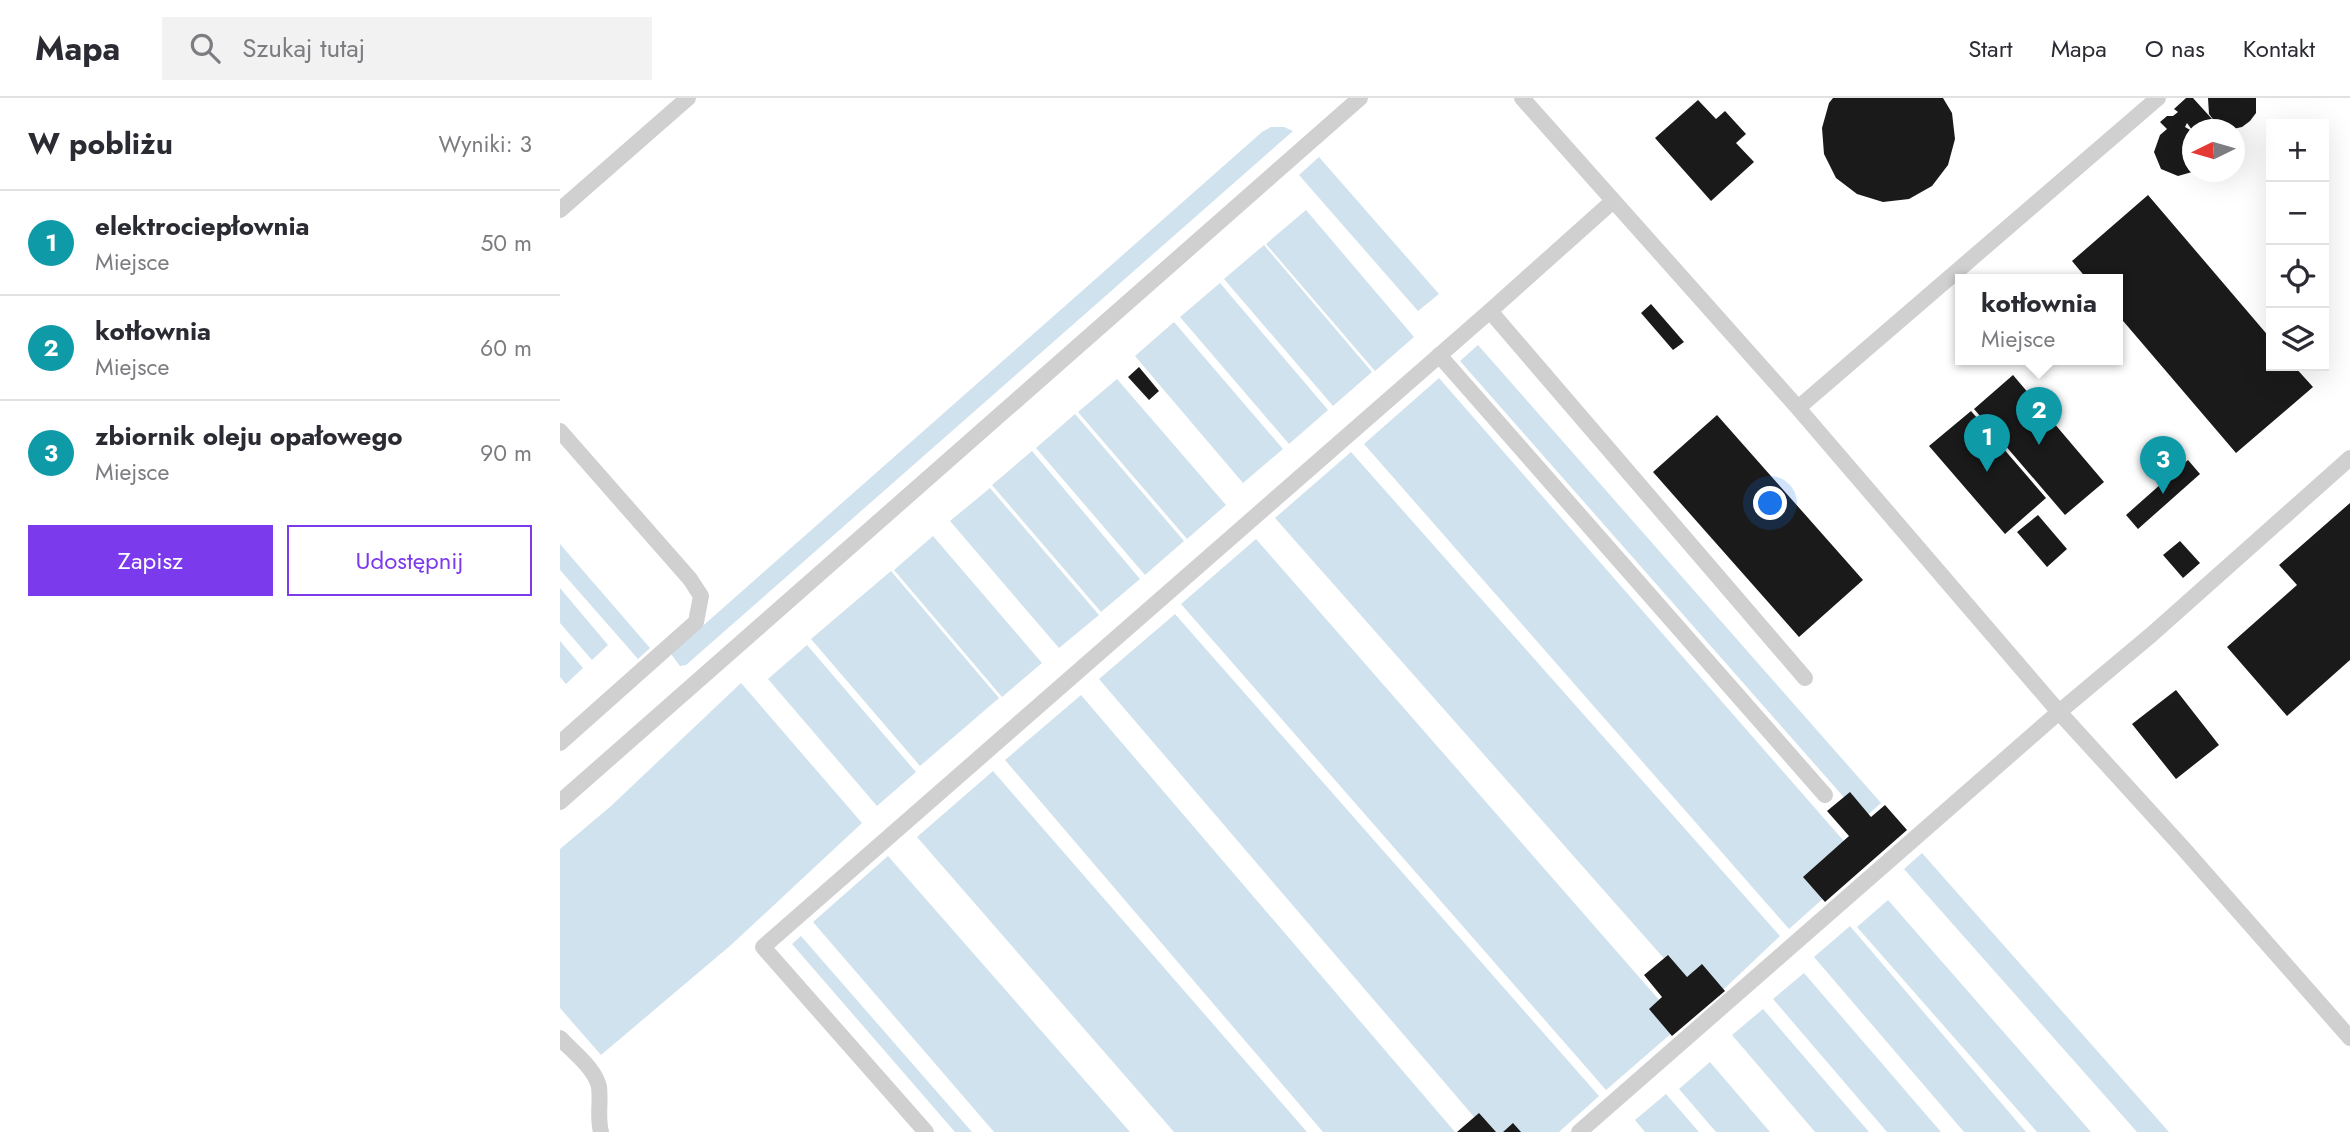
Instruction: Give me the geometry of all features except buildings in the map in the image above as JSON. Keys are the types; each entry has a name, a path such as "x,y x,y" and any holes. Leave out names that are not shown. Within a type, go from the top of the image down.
{"lane":[{"path":"560,210 688,98"},
{"path":"560,802 1360,98"},
{"path":"1522,98 1797,408 2059,712 2350,1038"},
{"path":"1797,408 2158,98"},
{"path":"926,1132 763,947 1613,201"},
{"path":"1490,311 1805,678"},
{"path":"1439,355 1825,795"},
{"path":"560,431 690,579 701,596 695,622 560,743"},
{"path":"1579,1132 2059,712 2151,635 2350,458"},
{"path":"560,1038 594,1074 599,1087 601,1132"}],"water":[{"path":"1271,127 1284,127 1293,131 686,665 680,666 671,654 1262,132"},
{"path":"1319,157 1439,294 1418,311 1299,175"},
{"path":"1306,210 1414,337 1375,371 1266,244"},
{"path":"1264,245 1372,372 1333,406 1224,279"},
{"path":"1220,283 1328,410 1289,444 1180,317"},
{"path":"1174,322 1283,449 1243,483 1135,356"},
{"path":"1478,345 1881,803 1863,819 1460,361"},
{"path":"1439,378 1863,863 1789,929 1364,444"},
{"path":"1117,379 1226,505 1187,539 1078,412"},
{"path":"1075,414 1184,541 1145,575 1036,448"},
{"path":"1032,451 1140,579 1101,612 992,485"},
{"path":"1351,452 1780,936 1706,1006 1275,518"},
{"path":"990,488 1099,615 1059,648 950,521"},
{"path":"933,536 1042,663 1002,697 894,570"},
{"path":"1256,539 1681,1025 1606,1090 1181,604"},
{"path":"560,544 650,648 638,659 560,570"},
{"path":"891,571 999,698 920,766 811,639"},
{"path":"560,588 608,645 592,660 560,623"},
{"path":"1175,614 1599,1096 1559,1132 1487,1132 1099,679"},
{"path":"560,641 583,668 566,684 560,677"},
{"path":"807,645 916,772 877,806 768,679"},
{"path":"741,683 862,823 731,945 601,1055 560,1008 560,849 611,806"},
{"path":"1081,695 1455,1132 1323,1132 1005,760"},
{"path":"993,771 1307,1132 1174,1132 917,837"},
{"path":"1922,853 2169,1132 2137,1132 1904,869"},
{"path":"888,856 1130,1132 994,1132 813,922"},
{"path":"1888,900 2091,1132 2037,1132 1857,927"},
{"path":"1850,926 2026,1132 1964,1132 1814,957"},
{"path":"801,936 972,1132 955,1132 792,944"},
{"path":"1804,973 1941,1132 1887,1132 1773,999"},
{"path":"1763,1009 1869,1132 1815,1132 1732,1035"},
{"path":"1710,1062 1770,1132 1716,1132 1679,1089"},
{"path":"1666,1094 1699,1132 1645,1132 1635,1120"}],"place":[{"name":"kotłownia","path":"2039,445"},
{"name":"elektrociepłownia","path":"1987,472"},
{"name":"zbiornik oleju opałowego","path":"2163,494"}]}
